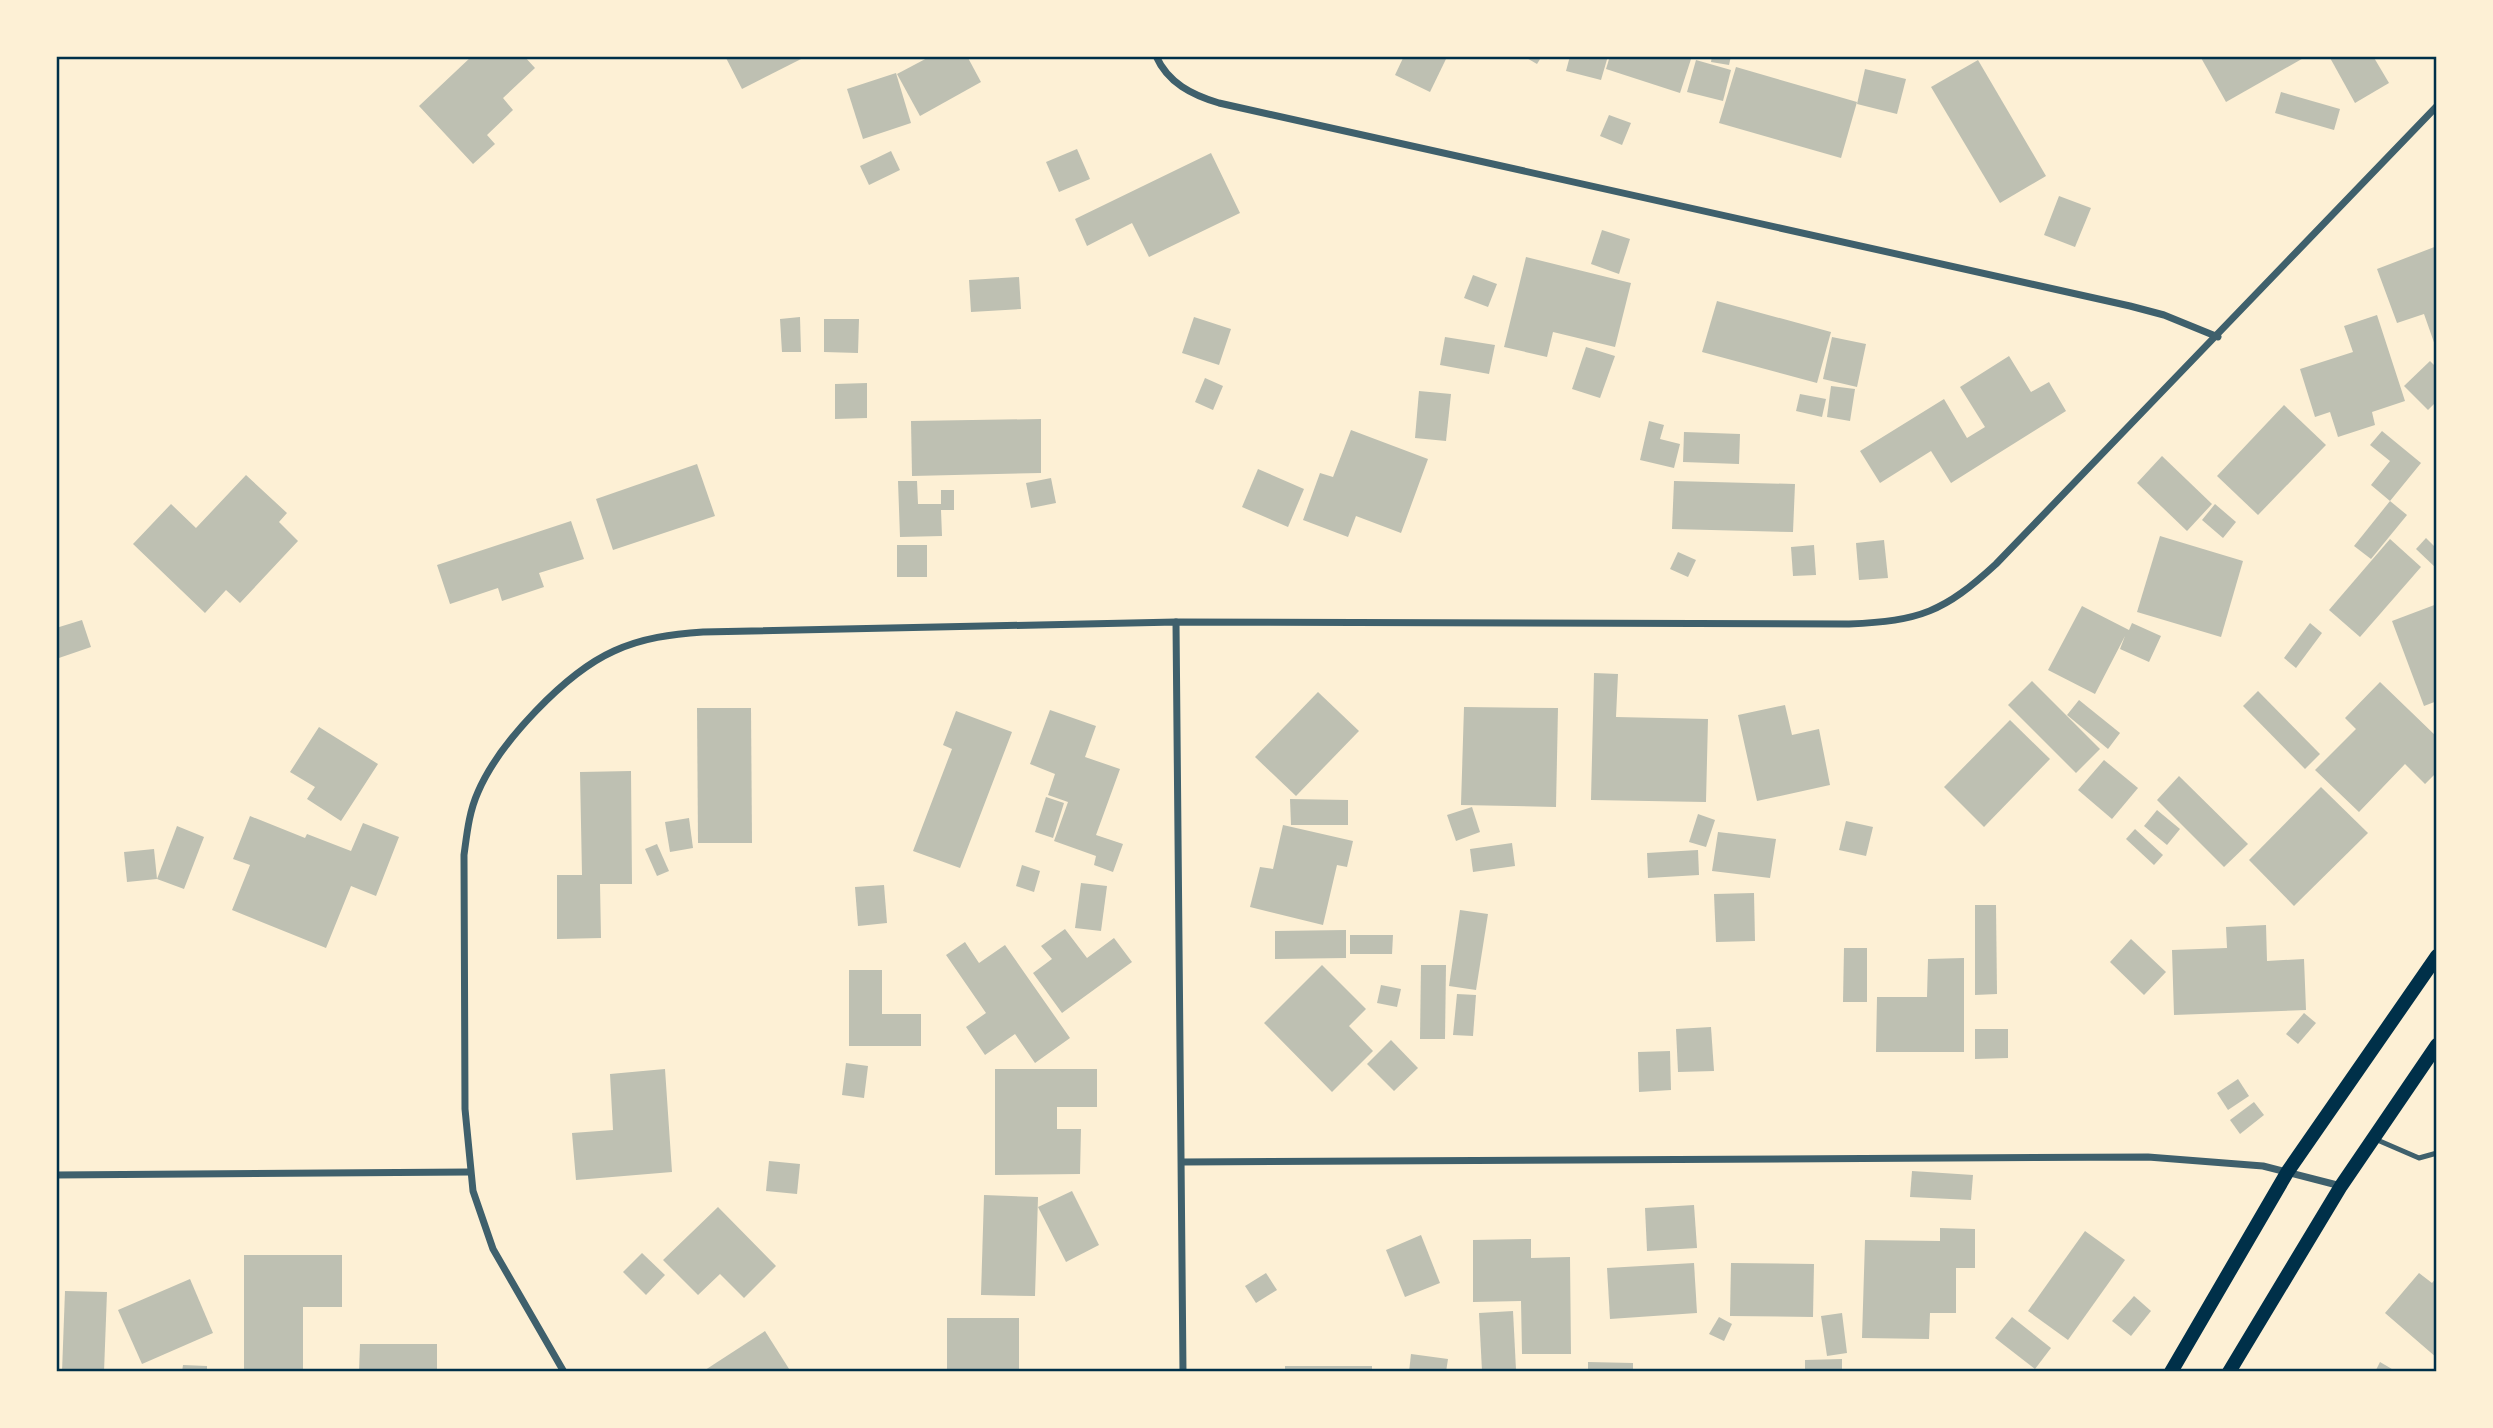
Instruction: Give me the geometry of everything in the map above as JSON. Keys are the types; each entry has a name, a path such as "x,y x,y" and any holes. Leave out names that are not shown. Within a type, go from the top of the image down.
{"main road":[{"path":"2171,1372 2288,1171 2437,957"},
{"path":"2229,1372 2341,1186 2437,1045"}],"street":[{"path":"1156,56 1166,73 1180,86 1199,97 1219,103 2130,306 2164,315 2218,337"},
{"path":"564,1372 494,1249 482,1221 470,1172 465,1109 464,855 468,821 478,791 518,732 570,681 613,651 660,636 703,632 1176,622 1849,624 1914,618 1946,605 1996,564 2218,337 2437,106"},
{"path":"1176,622 1183,1372"},
{"path":"1183,1162 2148,1157 2228,1161 2288,1171 2341,1186"},
{"path":"56,1175 470,1172"}],"lane":[{"path":"2373,1138 2419,1158 2437,1153"}],"building":[{"path":"472,56 524,56 535,68 503,98 513,110 487,135 495,144 473,164 419,106"},
{"path":"725,56 807,56 742,89"},
{"path":"931,56 967,56 981,82 920,116 897,74"},
{"path":"1404,56 1439,56 1446,59 1430,92 1395,75"},
{"path":"1523,56 1542,56 1537,64"},
{"path":"1570,56 1608,56 1601,80 1566,71"},
{"path":"1610,56 1692,56 1680,93 1606,69"},
{"path":"1712,56 1731,56 1729,65 1711,62"},
{"path":"2200,56 2307,56 2226,102"},
{"path":"2329,56 2373,56 2389,83 2355,103"},
{"path":"1696,60 1731,70 1723,101 1687,92"},
{"path":"1978,60 2046,176 2000,203 1931,87"},
{"path":"1736,67 1857,102 1841,158 1719,123"},
{"path":"1865,69 1906,79 1897,114 1857,104"},
{"path":"896,73 911,123 863,139 847,89"},
{"path":"2281,92 2340,109 2334,130 2275,113"},
{"path":"1609,115 1631,123 1622,145 1600,136"},
{"path":"1077,149 1090,179 1059,192 1046,162"},
{"path":"891,151 900,170 869,185 860,166"},
{"path":"1211,153 1240,213 1149,257 1132,223 1087,246 1075,219"},
{"path":"2059,196 2091,208 2075,247 2044,235"},
{"path":"1602,230 1630,239 1619,274 1591,264"},
{"path":"2437,246 2437,351 2424,314 2397,323 2377,269"},
{"path":"1526,257 1631,283 1615,347 1553,332 1547,357 1504,347"},
{"path":"1473,275 1497,284 1488,307 1464,298"},
{"path":"1019,277 1021,309 971,312 969,280"},
{"path":"1717,301 1831,332 1817,383 1702,352"},
{"path":"2377,315 2405,401 2372,412 2375,425 2338,437 2330,412 2315,417 2300,369 2353,352 2344,326"},
{"path":"800,317 801,352 782,352 780,319"},
{"path":"1194,317 1231,329 1219,365 1182,353"},
{"path":"824,319 859,319 858,353 824,352"},
{"path":"1445,337 1495,345 1489,374 1440,365"},
{"path":"1832,337 1866,344 1857,387 1823,379"},
{"path":"1586,347 1615,356 1600,398 1572,389"},
{"path":"2009,356 2031,392 2049,382 2066,411 1951,483 1931,451 1880,483 1860,451 1944,399 1967,438 1985,427 1960,387"},
{"path":"2430,361 2437,368 2437,401 2428,410 2404,386"},
{"path":"1205,378 1223,386 1213,410 1195,402"},
{"path":"867,383 867,418 835,419 835,384"},
{"path":"1831,386 1855,389 1850,421 1827,417"},
{"path":"1419,391 1451,394 1446,441 1415,438"},
{"path":"1800,394 1826,399 1822,417 1796,411"},
{"path":"2284,405 2326,445 2258,515 2217,476"},
{"path":"1041,419 1041,473 912,476 911,421"},
{"path":"1649,421 1664,425 1660,439 1680,444 1674,468 1640,460"},
{"path":"1351,430 1428,459 1401,533 1356,516 1348,537 1303,520 1320,473 1333,477"},
{"path":"2382,431 2421,463 2390,501 2371,485 2390,461 2370,445"},
{"path":"1684,432 1740,434 1739,464 1683,462"},
{"path":"2162,456 2212,504 2187,531 2137,483"},
{"path":"697,464 715,516 613,550 596,499"},
{"path":"1258,469 1304,489 1288,527 1242,507"},
{"path":"246,475 287,513 279,522 298,541 240,603 226,590 205,613 133,544 171,504 196,528"},
{"path":"1051,478 1056,503 1031,508 1026,483"},
{"path":"898,481 917,481 918,504 941,504 941,490 954,490 954,510 941,510 942,536 900,537"},
{"path":"1674,481 1795,484 1793,532 1672,529"},
{"path":"2390,501 2407,515 2371,559 2354,546"},
{"path":"2215,504 2236,522 2223,538 2202,520"},
{"path":"571,521 584,559 539,573 544,587 502,601 498,588 450,604 437,565"},
{"path":"2160,536 2243,561 2221,637 2137,612"},
{"path":"2426,538 2437,549 2437,569 2416,549"},
{"path":"2390,539 2421,567 2360,637 2329,610"},
{"path":"1884,540 1888,578 1859,580 1856,543"},
{"path":"897,545 927,545 927,577 897,577"},
{"path":"1814,545 1816,575 1793,576 1791,547"},
{"path":"1678,552 1696,560 1688,577 1670,569"},
{"path":"2437,604 2437,701 2424,706 2392,621"},
{"path":"2082,606 2129,630 2132,623 2161,636 2149,662 2120,649 2125,636 2095,694 2048,670"},
{"path":"82,620 91,647 56,659 56,628"},
{"path":"2310,623 2322,633 2296,668 2284,658"},
{"path":"1594,673 1618,674 1616,717 1708,719 1706,802 1591,800"},
{"path":"2032,681 2100,749 2076,773 2008,705"},
{"path":"2380,682 2437,737 2437,772 2425,784 2405,764 2359,812 2315,770 2356,729 2345,718"},
{"path":"2258,691 2320,754 2305,769 2243,706"},
{"path":"1318,692 1359,731 1296,796 1255,757"},
{"path":"2079,700 2120,733 2108,749 2067,715"},
{"path":"1785,705 1792,735 1819,729 1830,785 1757,801 1738,715"},
{"path":"1464,707 1558,708 1556,807 1461,805"},
{"path":"697,708 751,708 752,843 698,843"},
{"path":"1050,710 1096,726 1085,757 1120,769 1096,835 1123,844 1113,872 1094,865 1096,856 1054,841 1068,802 1048,795 1055,774 1030,764"},
{"path":"956,711 1012,732 960,868 913,851 952,749 943,745"},
{"path":"2010,720 2050,759 1984,827 1944,787"},
{"path":"319,727 378,764 341,821 307,799 315,787 290,772"},
{"path":"2104,760 2138,788 2112,819 2078,790"},
{"path":"631,771 632,884 600,884 601,938 557,939 557,875 582,875 580,772"},
{"path":"2179,776 2248,844 2224,867 2157,800"},
{"path":"2321,787 2368,833 2294,906 2249,860"},
{"path":"1046,797 1064,803 1053,838 1035,832"},
{"path":"1290,799 1348,800 1348,825 1291,825"},
{"path":"1472,807 1480,832 1456,841 1447,815"},
{"path":"2157,810 2180,829 2167,845 2144,826"},
{"path":"1698,814 1715,820 1706,847 1689,842"},
{"path":"250,816 305,838 307,834 351,851 363,823 399,837 376,896 351,886 326,948 232,910 250,865 233,859"},
{"path":"689,818 693,848 670,852 665,822"},
{"path":"1846,821 1873,827 1866,856 1839,850"},
{"path":"1283,825 1353,841 1347,867 1337,865 1323,925 1250,907 1260,867 1273,869"},
{"path":"177,826 204,837 184,889 157,879"},
{"path":"2135,829 2163,855 2154,865 2126,839"},
{"path":"1718,832 1776,839 1770,878 1712,871"},
{"path":"1512,843 1515,866 1473,872 1470,849"},
{"path":"657,844 669,871 657,876 645,849"},
{"path":"154,849 157,879 127,882 124,852"},
{"path":"1698,850 1699,875 1648,878 1647,853"},
{"path":"1022,865 1040,871 1034,892 1016,886"},
{"path":"1081,883 1107,886 1101,931 1075,928"},
{"path":"884,885 887,923 858,926 855,887"},
{"path":"1754,893 1755,941 1716,942 1714,894"},
{"path":"1975,905 1996,905 1997,994 1975,995"},
{"path":"1460,910 1488,914 1476,990 1449,986"},
{"path":"2266,925 2267,961 2304,959 2306,1010 2174,1015 2172,950 2227,948 2226,927"},
{"path":"1065,929 1087,958 1114,938 1132,962 1062,1013 1033,973 1052,959 1041,946"},
{"path":"1346,930 1346,958 1275,959 1275,931"},
{"path":"1350,935 1393,935 1392,954 1350,954"},
{"path":"2131,939 2166,972 2144,995 2110,962"},
{"path":"965,942 979,963 1005,945 1070,1038 1035,1063 1015,1034 985,1055 966,1027 986,1013 946,955"},
{"path":"1844,948 1867,948 1867,1002 1843,1002"},
{"path":"1964,958 1964,1052 1876,1052 1877,997 1927,997 1928,959"},
{"path":"1322,965 1366,1009 1349,1026 1373,1051 1332,1092 1264,1023"},
{"path":"1421,965 1446,965 1445,1039 1420,1039"},
{"path":"849,970 882,970 882,1014 921,1014 921,1046 849,1046"},
{"path":"1381,985 1401,989 1397,1007 1377,1003"},
{"path":"1457,994 1476,995 1473,1036 1453,1035"},
{"path":"2304,1013 2316,1023 2298,1044 2286,1034"},
{"path":"1711,1027 1714,1071 1678,1072 1676,1029"},
{"path":"1975,1029 2008,1029 2008,1058 1975,1059"},
{"path":"1391,1040 1418,1068 1394,1091 1367,1064"},
{"path":"1670,1051 1671,1090 1639,1092 1638,1052"},
{"path":"846,1063 868,1066 864,1098 842,1095"},
{"path":"665,1069 672,1172 576,1180 572,1133 613,1130 610,1074"},
{"path":"995,1069 1097,1069 1097,1107 1057,1107 1057,1129 1081,1129 1080,1174 995,1175"},
{"path":"2238,1079 2249,1096 2228,1110 2217,1093"},
{"path":"2254,1102 2264,1115 2240,1134 2230,1120"},
{"path":"769,1161 800,1164 797,1194 766,1191"},
{"path":"1912,1171 1973,1175 1971,1200 1910,1197"},
{"path":"1072,1191 1099,1245 1066,1262 1038,1207"},
{"path":"984,1195 1038,1197 1035,1296 981,1295"},
{"path":"1694,1205 1697,1248 1647,1251 1645,1208"},
{"path":"718,1207 776,1266 744,1298 720,1274 698,1295 663,1260"},
{"path":"1940,1228 1975,1229 1975,1268 1956,1268 1956,1313 1930,1313 1929,1339 1862,1338 1865,1240 1940,1241"},
{"path":"2085,1231 2125,1260 2068,1340 2028,1311"},
{"path":"1421,1235 1440,1283 1405,1297 1386,1250"},
{"path":"1531,1239 1531,1258 1570,1257 1571,1354 1522,1354 1521,1301 1473,1302 1473,1240"},
{"path":"642,1253 665,1275 646,1295 623,1272"},
{"path":"244,1255 342,1255 342,1307 303,1307 303,1372 244,1372"},
{"path":"1694,1263 1697,1313 1610,1319 1607,1268"},
{"path":"1731,1263 1814,1264 1813,1317 1730,1316"},
{"path":"1266,1273 1277,1290 1256,1303 1245,1286"},
{"path":"2419,1273 2432,1283 2437,1277 2437,1358 2385,1313"},
{"path":"190,1279 213,1333 142,1364 118,1310"},
{"path":"65,1291 107,1292 104,1372 62,1372"},
{"path":"2134,1296 2151,1311 2131,1336 2112,1321"},
{"path":"1513,1311 1516,1370 1482,1371 1479,1313"},
{"path":"1842,1313 1847,1353 1827,1356 1821,1316"},
{"path":"1719,1317 1732,1324 1724,1341 1709,1334"},
{"path":"2012,1317 2051,1348 2035,1369 1995,1338"},
{"path":"947,1318 1019,1318 1019,1372 947,1372"},
{"path":"765,1331 791,1372 702,1372"},
{"path":"360,1344 437,1344 437,1372 359,1372"},
{"path":"1411,1354 1448,1359 1446,1372 1409,1372"},
{"path":"1842,1359 1842,1372 1805,1372 1805,1360"},
{"path":"1588,1362 1633,1363 1633,1372 1588,1372"},
{"path":"2380,1362 2397,1372 2375,1372"},
{"path":"183,1365 207,1366 207,1372 182,1372"},
{"path":"1285,1366 1372,1366 1372,1372 1285,1372"}]}
